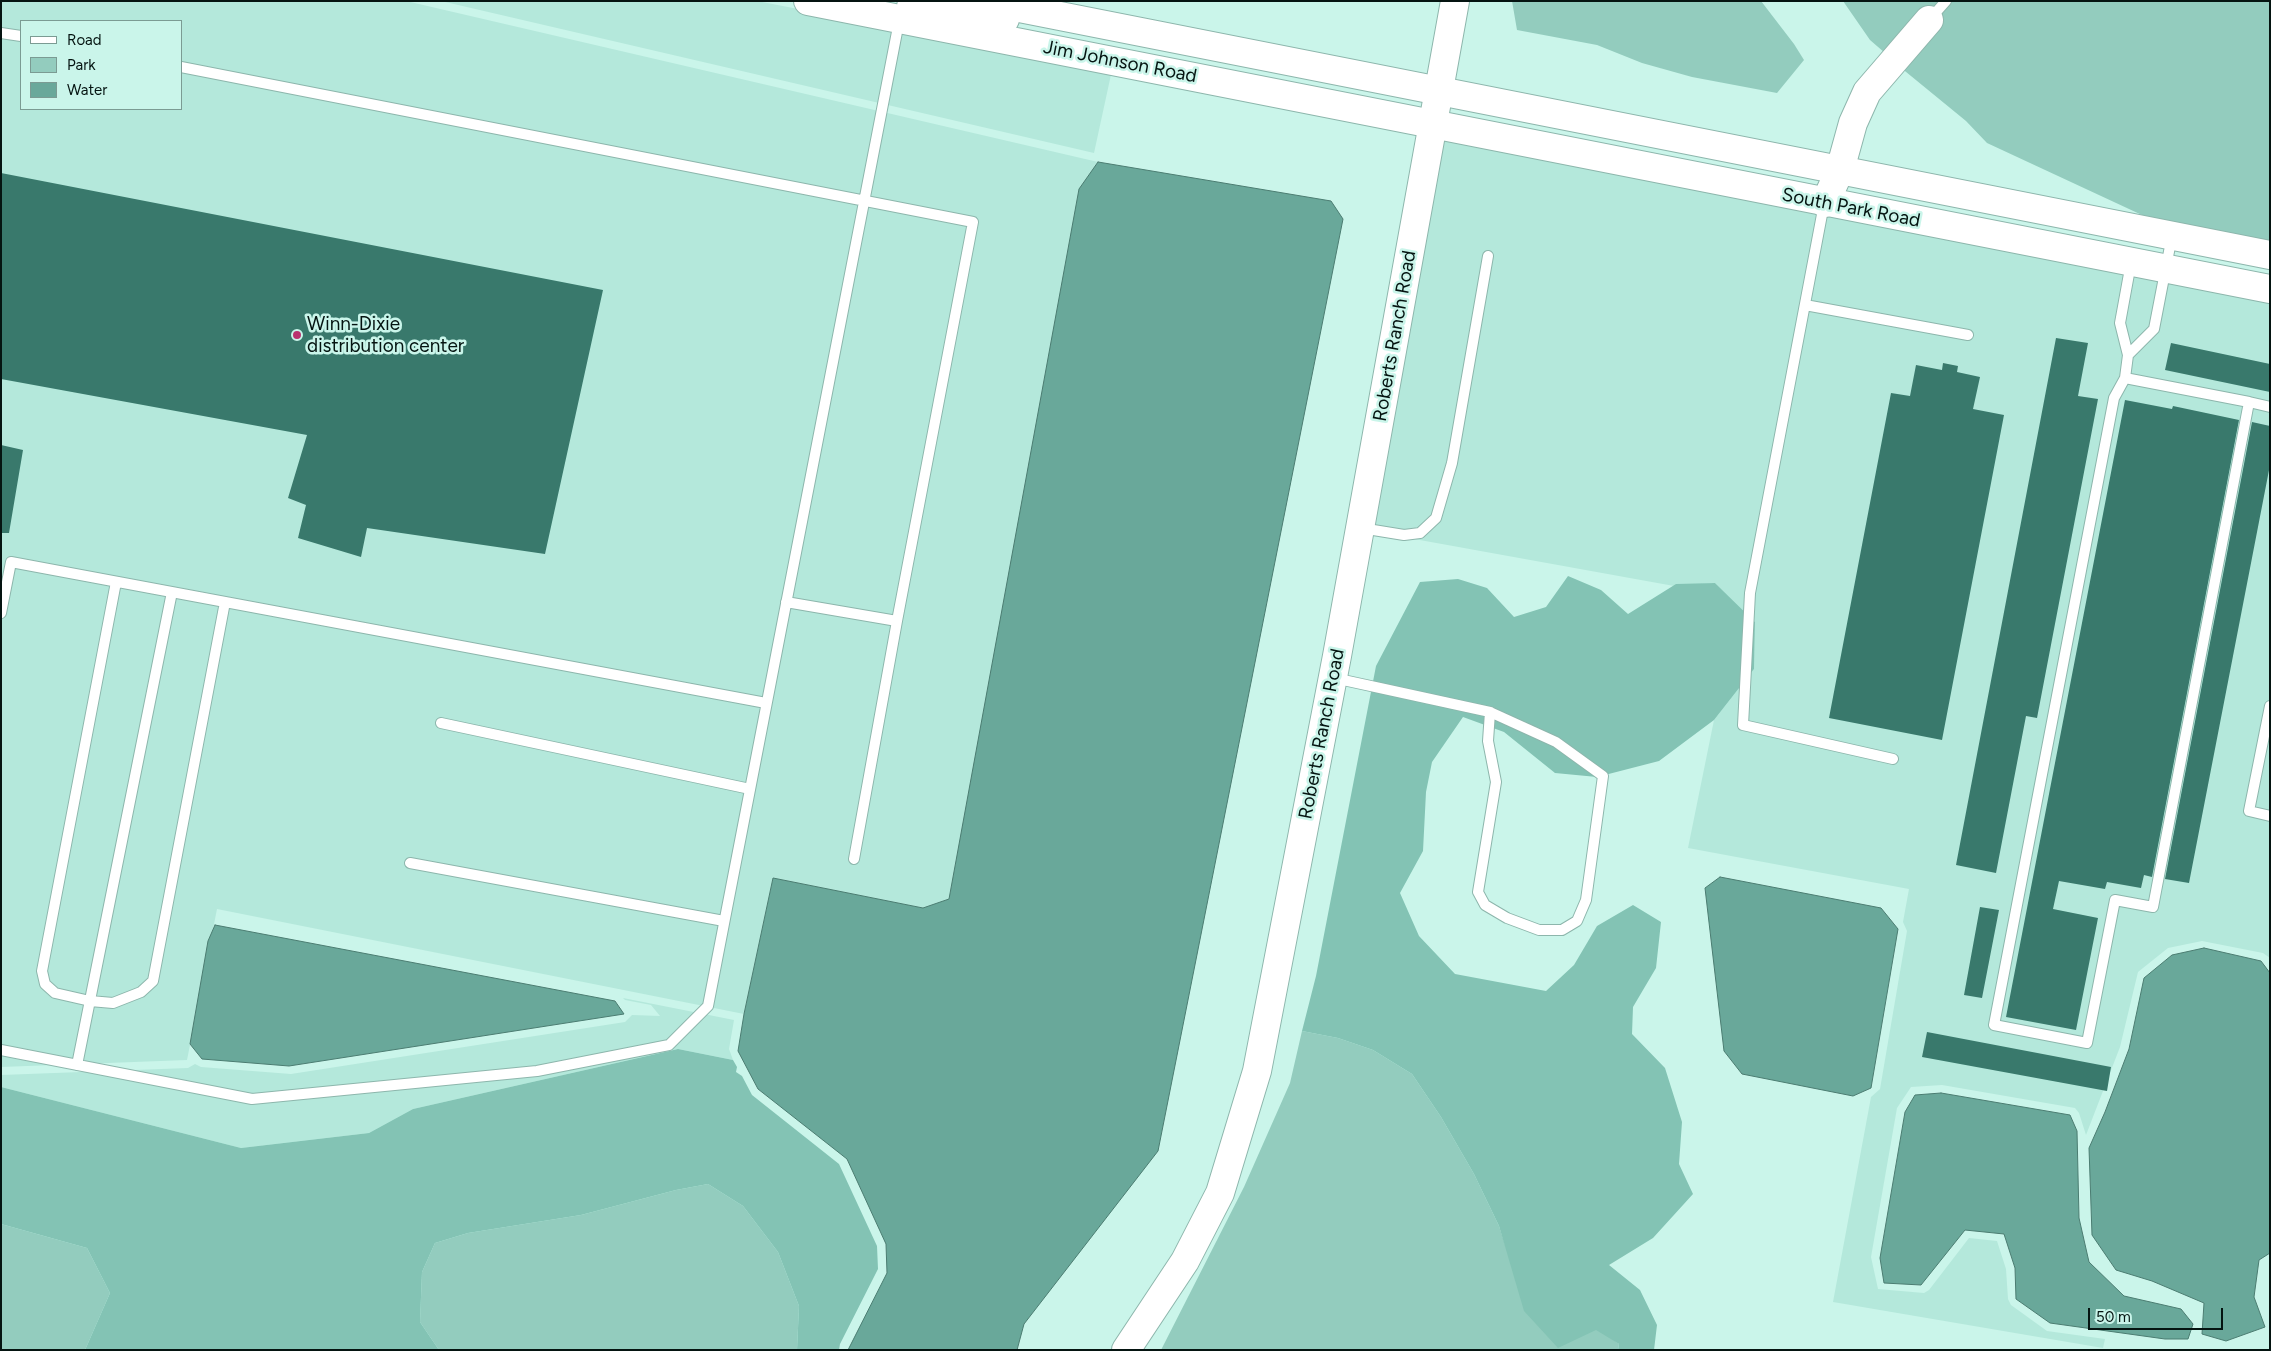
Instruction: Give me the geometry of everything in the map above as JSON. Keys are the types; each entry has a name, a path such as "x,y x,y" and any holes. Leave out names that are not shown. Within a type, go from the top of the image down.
{"main road":[{"name":"Jim Johnson Road","path":"808,1 901,10 1159,70 1436,107"},
{"name":"Jim Johnson Road","path":"984,1 1178,39 1436,107"},
{"name":"Roberts Ranch Road","path":"1126,1350 1186,1261 1220,1193 1257,1071 1333,678 1455,1"},
{"path":"901,10 944,7 1144,47 1178,39"},
{"path":"1831,189 1853,123 1867,92 1938,10"},
{"name":"South Park Road","path":"1436,107 1687,140 1831,189 2106,222 2169,252 2270,290"},
{"name":"South Park Road","path":"1436,107 1831,189 2131,262 2169,252 2270,255"},
{"path":"2169,252 2179,249 2270,268"}],"lane":[{"path":"1,1050 252,1099 537,1071 669,1044 708,1006 901,10"},
{"path":"1,33 20,36"},
{"path":"182,68 973,222 854,859"},
{"path":"1831,189 1805,305 1750,593 1743,725 1893,759"},
{"path":"2128,355 2154,329 2169,252"},
{"path":"1360,528 1404,535 1420,533 1436,518 1452,463 1488,256"},
{"path":"2131,262 2120,324 2128,355 2124,378 2114,398 1994,1025 2087,1043 2115,900 2153,907 2249,402"},
{"path":"1805,305 1968,335"},
{"path":"2124,378 2270,407"},
{"path":"1,613 11,562 766,703"},
{"path":"116,582 42,971 45,984 55,993 90,1001 113,1004 141,992 153,981 225,602"},
{"path":"78,1065 172,592"},
{"path":"786,602 897,621"},
{"path":"1333,678 1490,712 1556,742 1603,776 1586,900 1577,921 1562,930 1539,930 1507,918 1485,905 1478,892 1496,782 1488,741 1490,712"},
{"path":"2270,706 2249,812 2270,816"},
{"path":"441,723 750,789"},
{"path":"410,863 724,921"}],"shaded area":[{"path":"1,1 406,1 1098,162 949,899 924,908 773,878 744,1014 217,909 187,1060 1,1067"},
{"path":"441,1 757,1 1112,70 1094,153"},
{"path":"1441,136 2270,299 2270,958 2263,953 2202,941 2168,948 2138,972 2120,1047 2086,1135 2079,1113 2075,1108 1942,1085 1911,1087 1897,1108 1871,1257 1878,1289 1924,1293 1929,1290 1969,1238 1997,1241 2006,1269 2008,1299 2011,1305 2047,1331 2105,1339 2103,1348 1833,1302 1871,1097 1880,1089 1907,931 1903,922 1909,889 1688,848 1714,720 1754,669 1755,622 1715,583 1674,586 1370,531"},
{"path":"1568,576 1601,590 1628,614 1676,584 1715,583 1755,622 1754,669 1714,720 1659,761 1597,777 1555,773 1504,732 1463,717 1432,762 1426,792 1423,851 1400,893 1419,936 1455,974 1546,991 1574,965 1597,926 1633,905 1661,922 1656,968 1633,1007 1632,1034 1665,1068 1682,1122 1679,1164 1693,1194 1653,1238 1609,1265 1640,1290 1657,1325 1654,1350 1618,1350 1619,1344 1596,1330 1558,1348 1524,1311 1499,1226 1474,1174 1441,1117 1412,1074 1373,1050 1338,1038 1302,1031 1316,976 1376,666 1420,582 1458,579 1487,588 1514,617 1546,607"},
{"path":"623,998 734,1020 729,1049 733,1060 678,1049 413,1109 369,1133 241,1148 1,1087 1,1075 188,1068 195,1064 201,1067 291,1074 625,1022 632,1015 660,1016 651,1005"},
{"path":"678,1049 733,1060 737,1067 736,1072 742,1076 752,1095 839,1164 877,1246 878,1269 840,1344 839,1350 797,1350 799,1306 778,1252 743,1206 708,1184 676,1190 581,1215 468,1233 435,1243 422,1272 420,1322 439,1350 85,1350 110,1293 87,1248 1,1224 1,1087 241,1148 369,1133 413,1109"}],"green space":[{"path":"1512,1 1761,1 1804,60 1777,93 1692,77 1642,63 1597,45 1517,30"},
{"path":"1843,1 2270,1 2270,246 2157,222 1987,143 1966,121 1900,67 1944,19 1928,7 1885,53 1870,40"},
{"path":"1302,1031 1338,1038 1373,1050 1412,1074 1441,1117 1474,1174 1499,1226 1512,1266 1619,1344 1618,1350 1161,1350 1244,1187 1290,1083"},
{"path":"708,1184 743,1206 778,1252 799,1306 797,1350 439,1350 420,1322 422,1272 435,1243 468,1233 581,1215 676,1190"},
{"path":"1,1224 87,1248 110,1293 85,1350 1,1350"}],"water":[{"path":"1098,162 1331,201 1343,219 1158,1151 1024,1324 1017,1350 848,1350 887,1273 886,1244 847,1159 758,1089 738,1051 744,1014 773,878 923,908 949,899 1079,189"},
{"path":"1720,877 1881,908 1898,929 1871,1088 1853,1096 1742,1074 1724,1051 1705,888"},
{"path":"215,925 615,1001 624,1014 289,1066 202,1059 190,1044 208,941"},
{"path":"2204,948 2261,961 2270,973 2270,1253 2259,1260 2254,1297 2265,1327 2226,1341 2202,1334 2204,1303 2152,1281 2116,1270 2092,1235 2089,1148 2129,1049 2144,978 2172,955"},
{"path":"1941,1093 2070,1115 2077,1131 2079,1218 2089,1262 2124,1296 2181,1309 2193,1324 2188,1339 2165,1339 2050,1323 2016,1299 2015,1268 2004,1234 1965,1230 1921,1285 1884,1283 1880,1258 1905,1112 1915,1095"}],"building":[{"name":"Winn-Dixie distribution center","path":"1,173 603,290 545,554 367,528 361,557 298,538 306,505 288,498 307,435 1,379"},
{"path":"2056,338 2088,343 2078,396 2098,399 2037,718 2026,716 1996,873 1956,865"},
{"path":"2171,343 2270,364 2270,392 2165,370"},
{"path":"1943,363 1958,366 1957,372 1980,377 1973,409 2004,415 1942,740 1829,718 1891,393 1910,396 1916,365 1942,370"},
{"path":"2125,400 2172,409 2173,406 2239,420 2152,877 2144,875 2141,888 2107,882 2105,889 2059,881 2053,909 2098,918 2076,1030 2006,1017"},
{"path":"2252,422 2270,426 2270,465 2189,883 2165,879"},
{"path":"1,445 23,450 9,533 1,533"},
{"path":"1980,907 1999,910 1982,998 1964,995"},
{"path":"1927,1032 2111,1067 2107,1091 1922,1057"}],"place":[{"name":"Winn-Dixie distribution center","path":"297,335"}]}
